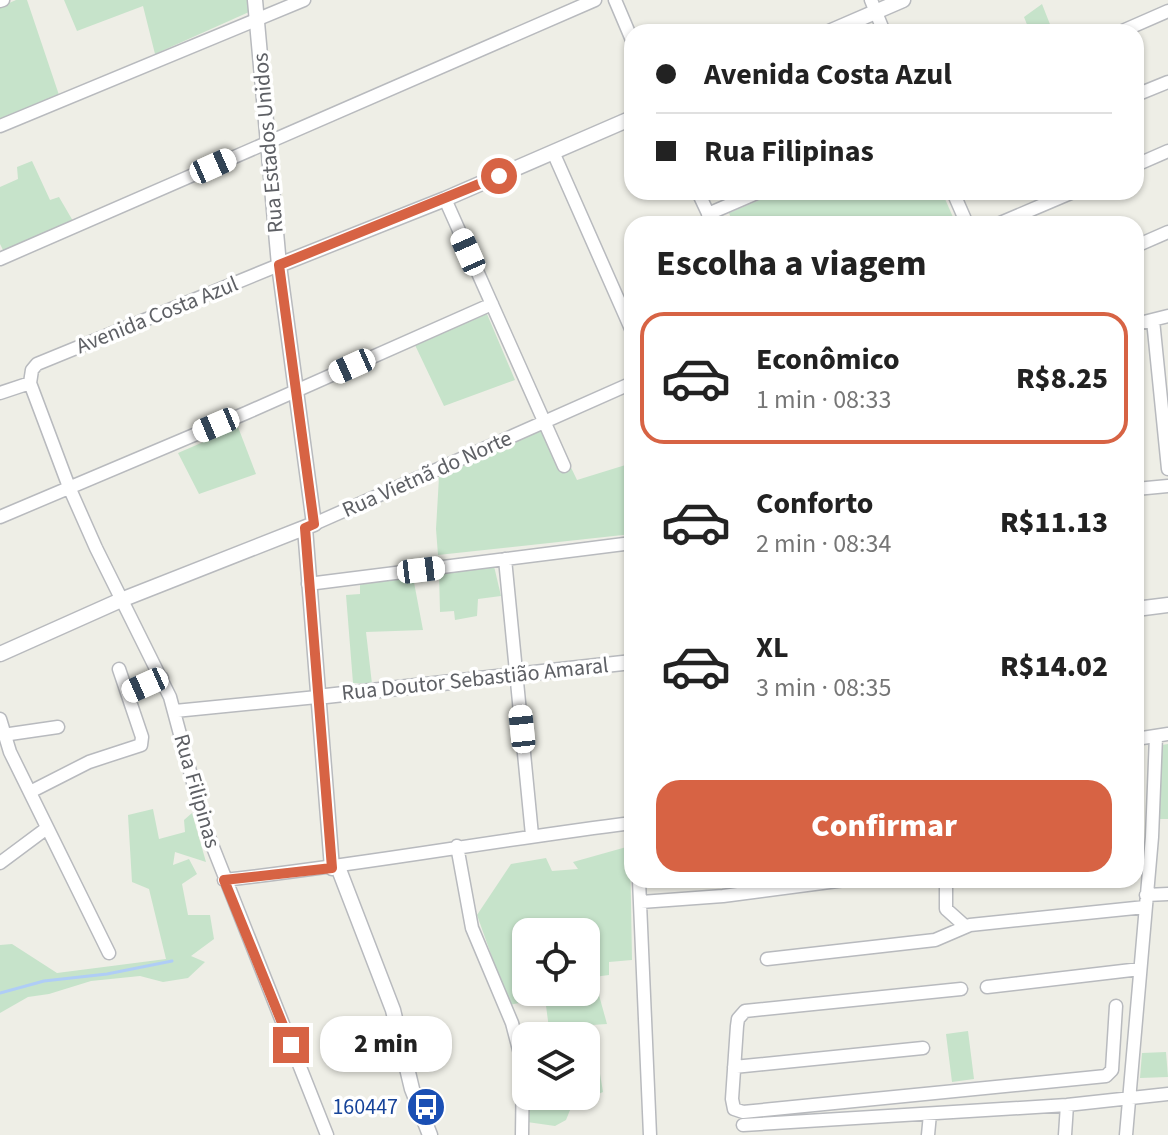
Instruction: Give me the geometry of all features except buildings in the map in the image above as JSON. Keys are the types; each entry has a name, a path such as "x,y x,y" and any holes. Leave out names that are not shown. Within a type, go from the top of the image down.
{"street":[{"name":"Rua Estados Unidos","path":"255,0 279,265 310,526 308,584 335,867 393,1010 412,1089 430,1135"},
{"path":"0,126 304,0"},
{"path":"0,259 595,0"},
{"path":"615,0 625,24"},
{"path":"843,24 873,6 903,0"},
{"path":"1138,24 1168,11"},
{"path":"1144,92 1168,82"},
{"name":"Avenida Costa Azul","path":"30,383 32,370 37,364 445,199 624,121"},
{"path":"1144,162 1168,151"},
{"path":"553,152 624,313"},
{"path":"445,199 564,466"},
{"path":"715,216 744,200"},
{"path":"1017,216 1054,200"},
{"path":"1144,242 1168,232"},
{"path":"0,517 492,304"},
{"path":"1144,322 1168,316"},
{"path":"1153,320 1168,469"},
{"path":"0,393 30,383"},
{"name":"Rua Filipinas","path":"30,383 69,487 121,600 162,678 175,711 205,827 224,880 327,1135"},
{"name":"Rua Vietnã do Norte","path":"0,654 121,600 310,526 624,387"},
{"path":"1144,488 1168,486"},
{"path":"308,584 624,544"},
{"path":"505,559 532,835"},
{"path":"1144,608 1168,605"},
{"name":"Rua Doutor Sebastião Amaral","path":"175,711 624,663"},
{"path":"30,792 89,762 141,745 142,737 119,669"},
{"path":"128,692 162,678"},
{"path":"0,719 3,735 109,953"},
{"path":"3,735 58,727"},
{"path":"1126,1135 1162,735"},
{"path":"224,880 335,867 457,846 624,824"},
{"path":"1144,835 1168,824"},
{"path":"0,863 47,828"},
{"path":"457,846 472,928 512,1023 523,1065 522,1135"},
{"path":"640,888 650,1135"},
{"path":"641,902 784,888"},
{"path":"946,888 946,909 965,926"},
{"path":"767,959 935,940 945,938 965,926 1146,901 1168,894"},
{"path":"987,987 1140,969"},
{"path":"961,989 749,1010 738,1019 733,1106 743,1112 1106,1076 1112,1070 1116,1006"},
{"path":"1115,1046 1134,1047"},
{"path":"734,1067 923,1048"},
{"path":"743,1125 1067,1105 1168,1094"},
{"path":"1065,1135 1067,1105"},
{"path":"928,1135 930,1114"}],"green space":[{"path":"16,0 27,0 59,95 0,119 0,7"},
{"path":"64,0 248,0 249,12 155,54 143,6 77,31"},
{"path":"1042,4 1050,24 1027,24 1024,17"},
{"path":"32,161 50,200 59,197 73,221 4,252 0,244 0,187 18,179 17,167"},
{"path":"759,200 946,200 952,216 730,216 729,213"},
{"path":"487,314 515,380 444,406 415,345"},
{"path":"551,426 577,480 624,465 624,535 438,555 439,477"},
{"path":"238,427 256,474 199,494 178,453"},
{"path":"494,566 501,596 478,599 477,616 455,620 454,611 440,612 439,573"},
{"path":"413,577 423,630 366,632 372,684 353,683 346,595 360,594 360,584"},
{"path":"1168,744 1168,819 1158,819 1162,745"},
{"path":"153,809 159,839 185,832 184,820 192,813 206,862 175,852 173,865 189,859 197,874 182,884 188,915 210,915 214,939 191,956 205,962 188,978 163,982 140,976 91,981 28,997 0,1013 0,945 12,944 57,973 166,959 149,889 132,882 128,815"},
{"path":"624,848 624,888 631,888 632,960 609,962 609,975 600,976 600,918 512,918 512,1004 509,1005 477,915 511,864 546,858 552,871 578,869 573,862"},
{"path":"600,999 607,1024 600,1022 548,1022 546,1006 600,1006"},
{"path":"968,1031 974,1079 952,1082 946,1034"},
{"path":"1166,1052 1168,1077 1140,1078 1142,1053"},
{"path":"528,1110 570,1110 566,1120 555,1126 527,1122"}],"waterway":[{"path":"0,993 44,981 107,974 172,961"}],"place":[{"name":"160447","path":"426,1107"}],"route":[{"path":"291,1045 224,880 332,868 305,528 314,524 279,265 499,176"}]}
